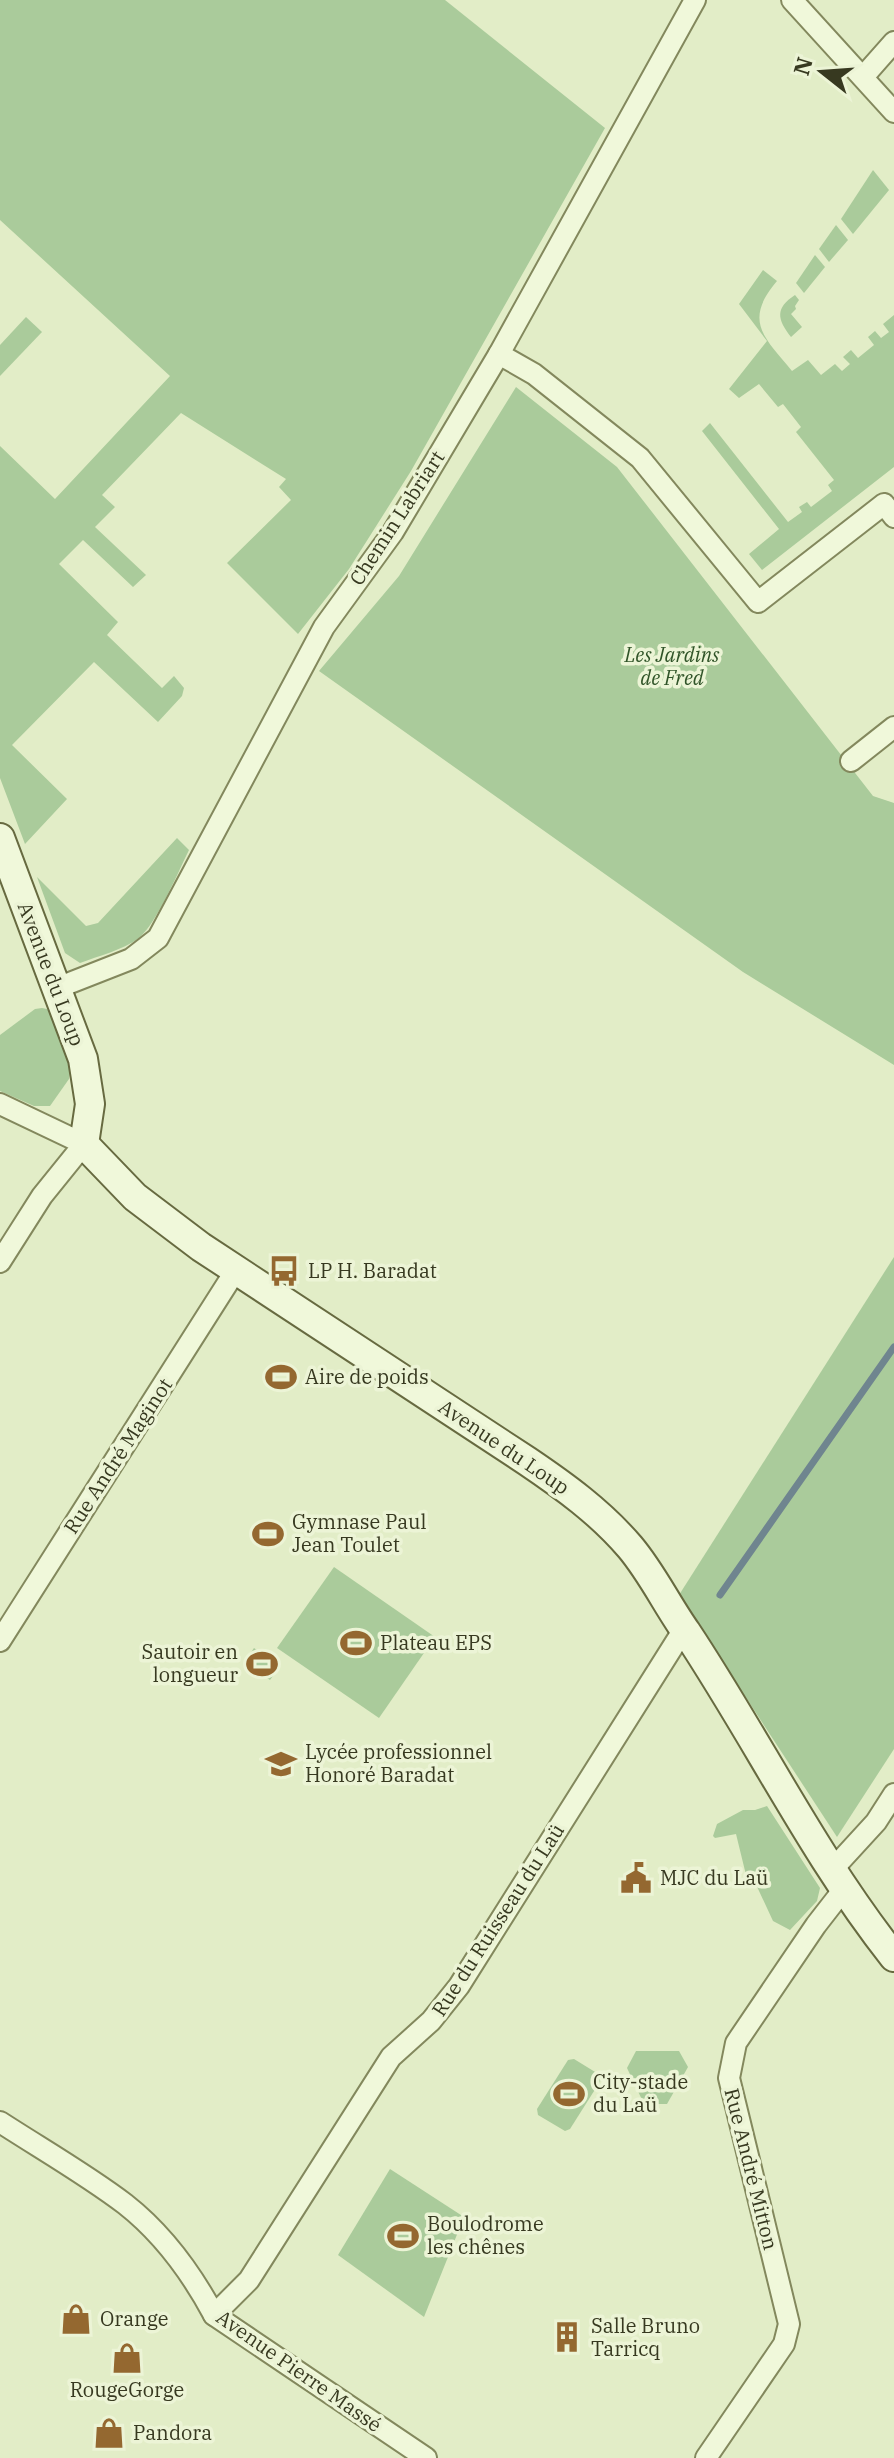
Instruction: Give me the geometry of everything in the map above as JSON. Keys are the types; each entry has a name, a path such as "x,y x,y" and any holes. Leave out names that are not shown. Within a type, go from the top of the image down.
{"street":[{"name":"Chemin Labriart","path":"57,988 131,959 158,938 324,627 393,532 499,354 695,0"},
{"path":"792,0 894,112"},
{"path":"863,77 894,42"},
{"path":"499,354 534,374 640,458 758,602 884,504 894,517"},
{"path":"851,761 894,727"},
{"name":"Avenue du Loup","path":"0,838 83,1059 90,1104 84,1144 135,1197 236,1270 566,1488 599,1515 646,1568 806,1831 894,1957"},
{"path":"0,1104 84,1144 42,1196 0,1262"},
{"name":"Rue André Maginot","path":"0,1641 236,1270"},
{"name":"Rue du Ruisseau du Laü","path":"214,2315 249,2280 391,2057 431,2021 459,1986 684,1629"},
{"name":"Rue André Mitton","path":"706,2458 784,2344 789,2324 729,2078 736,2043 816,1925 838,1879 894,1794"},
{"name":"Avenue Pierre Massé","path":"0,2122 126,2205 175,2254 196,2281 214,2315 426,2458"}],"green space":[{"path":"0,0 445,0 605,128 411,471 349,569 298,634 227,563 291,500 279,487 286,479 181,413 102,495 115,507 95,527 146,575 133,587 83,540 59,564 118,622 107,635 162,688 174,676 184,688 182,696 158,722 94,662 12,745 67,799 25,844 0,778 0,446 55,499 170,376 0,220"},
{"path":"873,170 889,190 853,234 841,219"},
{"path":"836,225 848,240 829,262 819,249"},
{"path":"815,255 825,267 804,293 796,283"},
{"path":"763,270 777,281 761,307 761,328 792,371 808,360 821,375 835,364 842,371 850,364 843,357 851,350 858,358 874,345 868,337 875,331 881,338 889,332 883,324 894,315 894,467 762,570 749,554 779,529 702,431 710,423 788,522 802,512 799,507 807,502 811,507 832,491 828,485 834,480 796,432 801,427 783,404 778,407 759,384 739,398 729,389 767,341 739,304"},
{"path":"795,295 799,300 791,314 802,327 791,337 780,314 784,305"},
{"path":"26,317 42,332 0,376 0,345"},
{"name":"Les Jardins de Fred","path":"516,387 617,467 873,796 894,803 894,1065 743,972 319,671 399,576"},
{"path":"177,838 189,850 146,931 133,942 80,963 65,953 37,877 86,926 98,923"},
{"path":"42,1008 51,1013 71,1066 69,1079 50,1106 34,1106 0,1091 0,1035 35,1009"},
{"path":"894,1257 894,1749 837,1837 679,1595"},
{"name":"Plateau EPS","path":"334,1567 435,1637 379,1718 277,1648"},
{"name":"Sautoir en longueur","path":"254,1648 280,1666 270,1680 244,1663"},
{"path":"767,1806 820,1888 817,1901 790,1930 773,1921 753,1878 747,1879 736,1834 713,1836 717,1824 743,1810"},
{"path":"636,2051 679,2051 688,2067 667,2104 644,2104 627,2068"},
{"name":"City-stade du Laü","path":"574,2059 600,2075 601,2080 570,2129 565,2131 538,2115 537,2109 568,2060"},
{"name":"Boulodrome les chênes","path":"390,2169 464,2217 424,2317 338,2255"}],"waterway":[{"path":"720,1595 894,1347"}],"place":[{"name":"LP H. Baradat","path":"284,1271"},
{"name":"Aire de poids","path":"281,1377"},
{"name":"Gymnase Paul Jean Toulet","path":"268,1534"},
{"name":"Plateau EPS","path":"356,1643"},
{"name":"Sautoir en longueur","path":"262,1664"},
{"name":"Lycée professionnel Honoré Baradat","path":"281,1764"},
{"name":"MJC du Laü","path":"636,1878"},
{"name":"City-stade du Laü","path":"569,2094"},
{"name":"Boulodrome les chênes","path":"403,2236"},
{"name":"Orange","path":"76,2319"},
{"name":"Salle Bruno Tarricq","path":"567,2337"},
{"name":"RougeGorge","path":"127,2358"},
{"name":"Pandora","path":"109,2433"}]}
